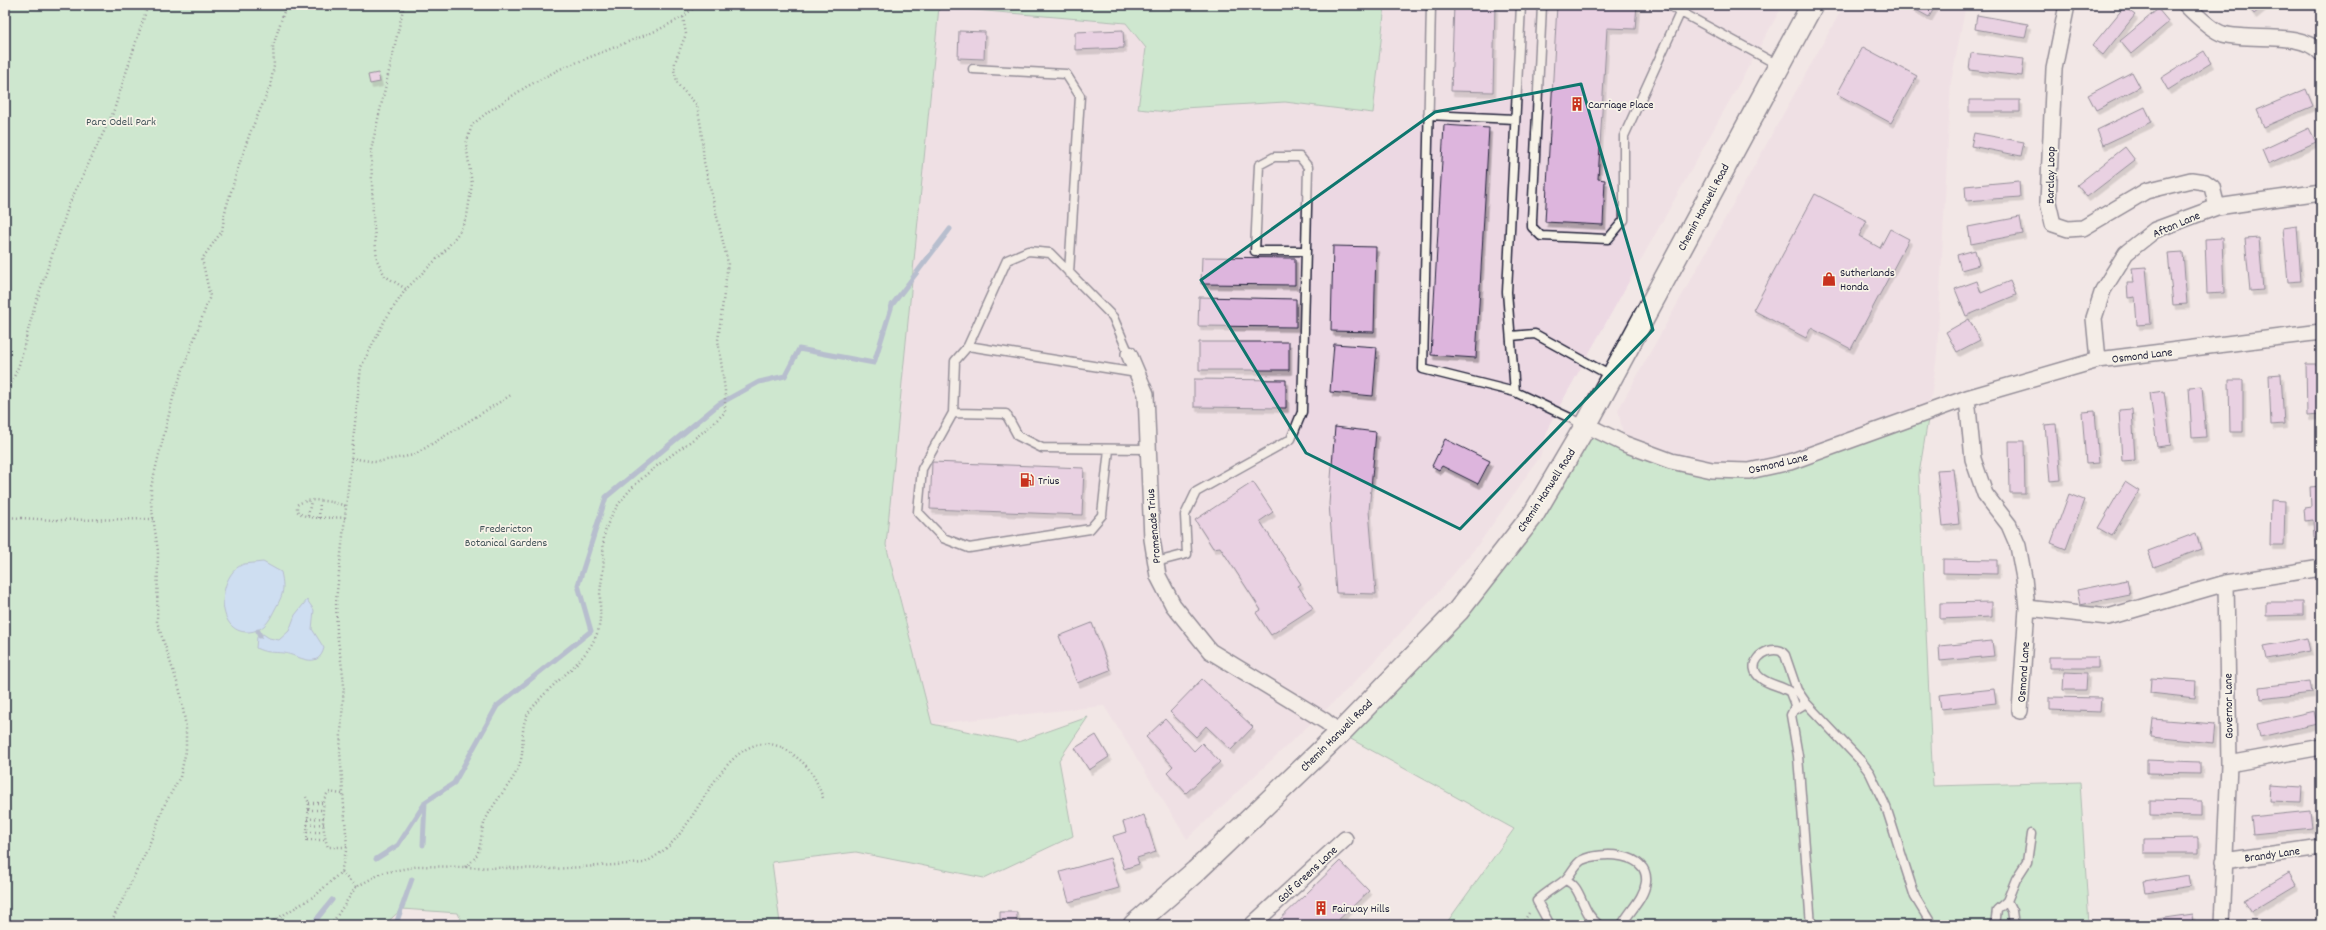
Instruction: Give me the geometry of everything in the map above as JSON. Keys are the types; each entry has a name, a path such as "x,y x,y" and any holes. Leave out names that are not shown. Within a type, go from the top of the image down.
{"main road":[{"name":"Chemin Hanwell Road","path":"1134,925 1196,871 1340,733 1458,611 1533,515 1586,425 1778,65 1812,5"}],"street":[{"name":"Barclay Loop","path":"2067,5 2054,69 2048,202 2053,224 2068,228 2083,228 2146,191 2191,180 2205,182 2212,187 2217,207"},
{"path":"2186,5 2221,34 2255,39 2289,38 2315,46 2321,53"},
{"name":"Afton Lane","path":"2098,360 2094,318 2103,290 2126,253 2155,230 2217,207 2321,192"},
{"name":"Osmond Lane","path":"1586,425 1625,444 1671,460 1712,470 1749,471 1790,462 1968,398 2098,360 2321,332"},
{"name":"Promenade Trius","path":"1129,354 1146,394 1152,539 1158,576 1173,605 1210,651 1319,718 1340,733"},
{"name":"Osmond Lane","path":"1968,398 1973,459 1985,494 2009,525 2018,546 2027,608 2020,711"},
{"path":"2027,608 2108,617 2226,583 2321,568"},
{"name":"Governor Lane","path":"2222,925 2229,764 2226,583"},
{"path":"2229,764 2321,747"},
{"name":"Golf Greens Lane","path":"1252,925 1345,839"},
{"name":"Brandy Lane","path":"2224,861 2321,847"}],"lane":[{"path":"1430,5 1423,369 1515,392 1586,425"},
{"path":"1515,392 1507,292 1521,5"},
{"path":"1542,5 1532,220 1532,227 1541,236 1608,239 1620,228 1624,220 1624,136 1680,13"},
{"path":"1668,5 1680,13 1778,65"},
{"path":"973,69 1066,74 1080,96 1069,273"},
{"path":"1428,115 1516,119"},
{"path":"1156,562 1187,554 1185,515 1196,492 1291,439 1302,412 1306,251 1308,167 1300,157 1274,157 1259,165 1255,251 1306,251"},
{"path":"1109,449 1102,515 1090,529 969,548 943,538 918,512 922,469 953,413 955,361 968,346 1007,260 1028,251 1050,253 1113,317 1129,354"},
{"path":"1511,336 1535,334 1612,377"},
{"path":"968,346 1137,372"},
{"path":"953,413 1006,414 1018,436 1042,448 1148,449"},
{"path":"1811,925 1798,756 1791,715 1795,705 1790,692 1762,679 1758,675 1754,663 1762,654 1776,649 1785,655 1797,690 1806,703 1861,761 1870,773 1886,807 1915,897 1932,925"},
{"path":"1793,711 1806,703"},
{"path":"1995,925 1997,910 2008,901 2016,879 2027,862 2031,834"},
{"path":"1550,925 1537,901 1547,890 1565,880 1577,865 1588,858 1616,855 1635,861 1642,867 1645,874 1644,889 1622,925"},
{"path":"1565,880 1575,886 1583,908 1589,917 1599,925"},
{"path":"2008,901 2012,911 2014,925"}],"path":[{"path":"5,398 19,365 34,308 70,202 112,113 148,5"},
{"path":"110,925 146,850 165,804 180,777 186,751 186,727 180,692 157,622 158,551 151,487 174,394 210,296 202,260 222,231 225,212 237,171 250,133 270,87 274,66 273,46 286,5"},
{"path":"404,5 371,150 373,217 377,260 385,276 406,289"},
{"path":"267,925 316,895 341,872 347,847 340,751 344,682 337,633 336,601 361,367 385,320 406,289 444,252 460,231 467,216 472,184 466,144 472,125 495,107 560,69 658,30 683,18 697,5"},
{"path":"465,867 475,858 485,820 516,773 522,755 526,717 549,688 592,645 600,620 600,590 603,571 602,541 609,520 626,494 725,412 725,390 718,340 728,263 704,162 701,127 697,105 678,85 674,70 675,62 686,34 683,18"},
{"path":"351,458 376,462 414,455 510,395"},
{"path":"345,518 319,518 308,516 297,511 297,505 311,501 346,506"},
{"path":"308,516 311,501"},
{"path":"319,518 320,502"},
{"path":"5,517 53,520 154,519"},
{"path":"331,925 356,887 382,873 419,866 553,869 644,862 655,857 671,845 722,772 741,751 766,742 779,746 798,759 814,773 823,798"},
{"path":"342,794 329,792 323,803 323,832 328,847 347,847"},
{"path":"306,797 309,803 306,845"},
{"path":"309,803 323,803"},
{"path":"308,810 323,810"},
{"path":"307,819 324,818"},
{"path":"307,824 324,824"},
{"path":"307,832 323,832"},
{"path":"307,840 325,840"},
{"path":"341,872 356,887"}],"highlighted area":[{"path":"1581,84 1653,330 1460,529 1306,453 1201,280 1435,112"}],"shaded area":[{"path":"1385,5 1783,5 1549,425 1540,457 1478,545 1436,595 1351,686 1187,839 1104,706 932,724 886,545 939,7 1126,23 1146,48 1138,109 1167,112 1183,108 1285,102 1373,113"},
{"path":"1844,5 1966,5 1951,82 1937,355 1929,413 1749,471 1625,444 1618,410"}],"green space":[{"name":"Fredericton Botanical Gardens","path":"5,5 1385,5 1373,113 1285,102 1183,108 1167,112 1138,109 1146,48 1126,23 939,7 886,545 932,724 1018,742 1088,717 1059,760 1073,836 984,878 856,852 772,862 780,923 777,925 463,925 458,913 402,909 384,925 5,925"},
{"path":"1929,413 1919,474 1933,786 2080,782 2089,925 1445,925 1514,829 1340,733 1458,611 1586,425 1625,444 1749,471"}],"water":[{"path":"263,562 281,572 283,585 282,595 270,619 263,627 249,632 238,630 230,623 225,614 223,602 224,590 228,579 235,570 244,564"},
{"path":"307,600 314,610 312,629 324,648 321,655 317,659 307,660 289,654 266,652 256,648 257,637 263,634 269,638 279,640 289,631 295,615"}],"building":[{"path":"1454,5 1495,5 1493,92 1451,91"},
{"name":"Carriage Place","path":"1557,5 1637,5 1635,29 1607,28 1598,179 1605,180 1603,225 1545,222"},
{"path":"1907,5 1936,5 1929,17"},
{"path":"2247,5 2265,5 2254,14"},
{"path":"2124,7 2135,15 2103,55 2092,46"},
{"path":"2158,9 2169,22 2131,54 2120,41"},
{"path":"1977,15 2028,24 2025,38 1975,29"},
{"path":"1123,30 1124,48 1075,50 1075,32"},
{"path":"959,31 985,32 984,59 958,58"},
{"path":"1863,47 1917,76 1891,123 1837,94"},
{"path":"2204,51 2211,63 2168,90 2161,78"},
{"path":"1971,53 2024,59 2022,76 1969,70"},
{"path":"2132,72 2140,87 2096,110 2088,95"},
{"path":"378,73 380,82 370,84 368,75"},
{"path":"2306,89 2313,106 2264,127 2257,110"},
{"path":"1969,100 2020,100 2020,112 1969,112"},
{"path":"2145,107 2152,122 2103,145 2097,130"},
{"path":"1444,125 1489,128 1476,358 1431,355"},
{"path":"2309,128 2316,142 2268,164 2262,150"},
{"path":"1974,133 2024,142 2021,156 1971,146"},
{"path":"2125,147 2135,160 2087,197 2077,185"},
{"path":"2019,181 2020,197 1966,201 1965,186"},
{"name":"Sutherlands Honda","path":"1815,194 1867,221 1859,236 1880,248 1890,229 1909,239 1851,349 1811,328 1806,338 1753,310"},
{"path":"2020,217 2023,234 1971,244 1968,227"},
{"path":"2297,226 2301,281 2288,282 2283,228"},
{"path":"2222,238 2224,293 2207,294 2205,239"},
{"path":"2259,238 2263,290 2250,291 2245,239"},
{"path":"1333,246 1376,247 1374,332 1331,331"},
{"path":"1975,250 1979,265 1961,270 1957,255"},
{"path":"2183,252 2187,304 2173,305 2168,253"},
{"path":"1202,257 1295,258 1295,285 1201,284"},
{"path":"2146,267 2151,324 2137,325 2135,297 2128,298 2127,283 2134,283 2132,268"},
{"path":"1977,281 1981,293 2010,281 2016,295 1966,316 1955,289"},
{"path":"1199,297 1296,299 1296,327 1198,326"},
{"path":"1969,319 1980,340 1957,352 1946,332"},
{"path":"1199,342 1289,342 1289,370 1199,370"},
{"path":"1334,344 1377,347 1373,396 1330,392"},
{"path":"2306,364 2319,364 2320,415 2307,416"},
{"path":"2281,374 2284,424 2271,425 2269,375"},
{"path":"1194,379 1286,380 1286,408 1194,407"},
{"path":"2229,380 2243,380 2243,432 2230,432"},
{"path":"2202,386 2206,437 2192,438 2189,387"},
{"path":"2164,391 2171,445 2157,447 2150,393"},
{"path":"2132,409 2135,460 2122,461 2119,410"},
{"path":"2095,411 2099,463 2086,464 2082,412"},
{"path":"2056,424 2061,480 2050,481 2045,425"},
{"path":"1335,427 1376,432 1369,511 1376,594 1336,593 1329,504"},
{"path":"1445,439 1490,461 1478,484 1442,466 1439,470 1432,466"},
{"path":"2009,441 2024,441 2025,493 2010,493"},
{"path":"932,462 1084,468 1082,515 930,509"},
{"path":"1953,469 1959,524 1943,526 1937,470"},
{"path":"1253,482 1273,512 1260,521 1301,584 1298,586 1313,608 1271,635 1256,613 1261,610 1220,547 1213,548 1195,520"},
{"path":"2125,482 2139,491 2112,536 2098,528"},
{"path":"2321,486 2321,538 2314,538 2313,520 2305,521 2304,508 2311,507 2310,487"},
{"path":"2069,494 2084,500 2066,549 2051,543"},
{"path":"2271,500 2285,501 2284,545 2270,545"},
{"path":"2196,533 2201,549 2154,567 2148,551"},
{"path":"1943,559 1997,560 1997,574 1943,573"},
{"path":"2127,580 2130,595 2080,605 2077,590"},
{"path":"1992,602 1992,617 1940,619 1940,603"},
{"path":"2266,602 2303,602 2303,615 2266,616"},
{"path":"1092,623 1110,670 1077,683 1059,636"},
{"path":"2307,638 2310,651 2267,659 2264,646"},
{"path":"1992,641 1994,656 1940,661 1939,646"},
{"path":"2049,657 2098,657 2098,668 2049,668"},
{"path":"2064,672 2087,673 2086,690 2063,690"},
{"path":"2151,678 2196,681 2195,698 2150,693"},
{"path":"1202,679 1253,727 1231,750 1206,726 1196,737 1170,712"},
{"path":"2310,681 2312,693 2261,699 2260,687"},
{"path":"1994,689 1996,703 1941,709 1939,695"},
{"path":"2050,697 2101,698 2100,712 2050,710"},
{"path":"2314,711 2317,724 2260,737 2257,724"},
{"path":"1165,719 1194,751 1202,743 1220,762 1186,793 1167,772 1173,766 1146,737"},
{"path":"2153,719 2215,724 2213,743 2151,737"},
{"path":"1096,735 1109,757 1089,770 1075,748"},
{"path":"2147,760 2200,762 2200,774 2147,773"},
{"path":"2270,785 2302,787 2301,802 2269,801"},
{"path":"2150,800 2202,801 2202,816 2150,815"},
{"path":"2310,811 2312,828 2253,834 2251,817"},
{"path":"1144,815 1156,852 1137,858 1139,864 1124,869 1113,836 1126,832 1123,822"},
{"path":"2198,838 2198,853 2144,853 2144,839"},
{"path":"1110,858 1119,888 1069,902 1060,872"},
{"name":"Fairway Hills","path":"1340,861 1369,891 1333,925 1274,925"},
{"path":"2289,873 2296,885 2251,912 2243,900"},
{"path":"2189,875 2191,886 2146,893 2144,882"},
{"path":"1000,912 1017,912 1017,925 1000,925"},
{"path":"2192,914 2193,925 2145,925 2144,921"}],"waterway":[{"path":"423,845 425,802 454,783 497,706 591,631 578,585 606,497 719,404 759,382 785,376 799,349 874,363 892,305 950,229"},
{"path":"258,631 260,636"},
{"path":"376,859 398,845 425,803"},
{"path":"394,925 397,921 412,879"},
{"path":"312,925 332,900"}],"place":[{"name":"Carriage Place","path":"1577,104"},
{"name":"Sutherlands Honda","path":"1829,279"},
{"name":"Trius","path":"1027,480"},
{"name":"Fairway Hills","path":"1321,908"}],"park label":[{"name":"Parc Odell Park","path":"121,121"}]}
